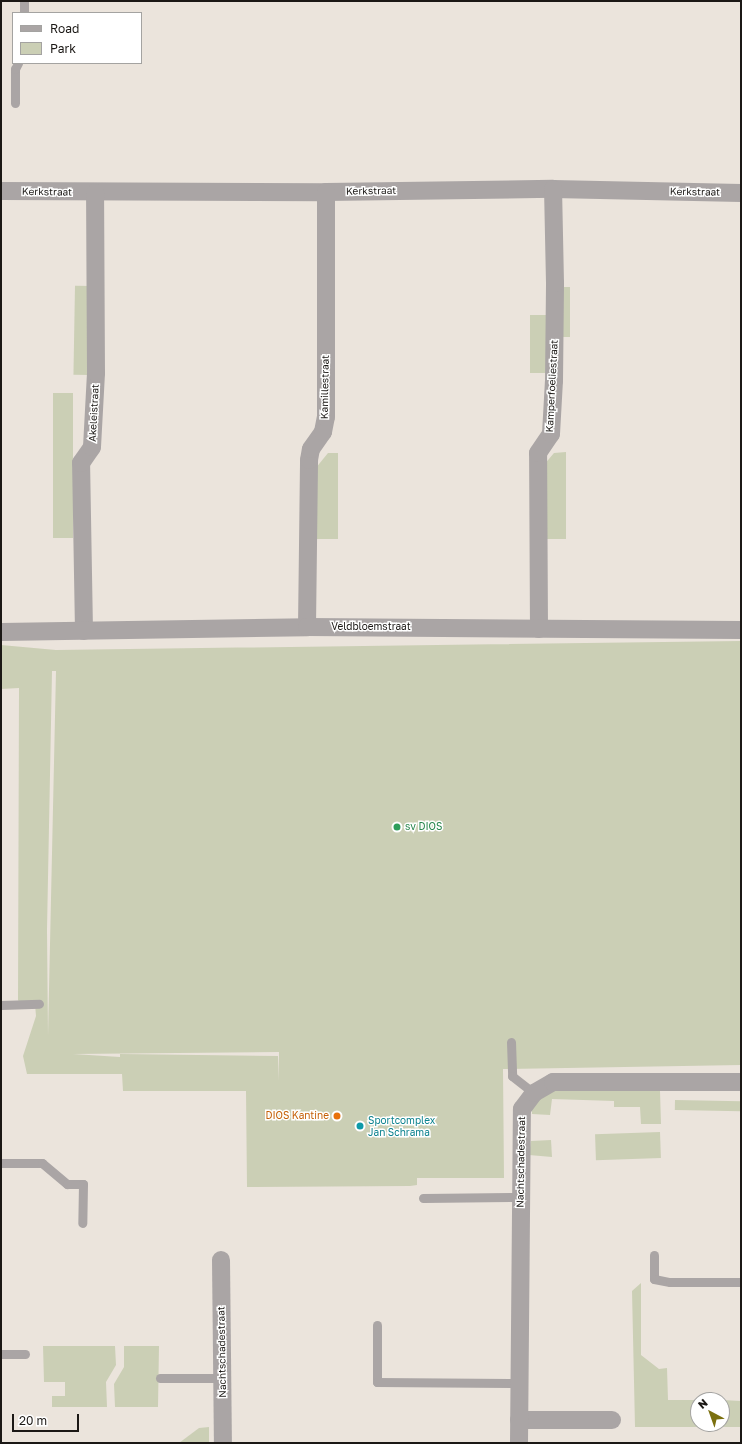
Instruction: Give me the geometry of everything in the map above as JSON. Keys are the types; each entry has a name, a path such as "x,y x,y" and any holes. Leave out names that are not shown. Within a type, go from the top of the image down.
{"street":[{"name":"Kerkstraat","path":"1,192 326,192 552,189 741,192"},
{"name":"Kamperfoeliestraat","path":"539,629 538,452 551,434 554,381 555,283 552,189"},
{"name":"Kamillestraat","path":"307,627 309,460 312,449 323,432 326,417 326,192"},
{"name":"Akeleistraat","path":"84,631 82,463 92,447 96,373 95,193"},
{"name":"Veldbloemstraat","path":"1,632 307,627 741,630"},
{"name":"Nachtschadestraat","path":"519,1443 520,1197 522,1109 534,1093 553,1082 741,1082"},
{"name":"Nachtschadestraat","path":"221,1260 223,1443"},
{"path":"519,1420 612,1420"}],"lane":[{"path":"24,1 24,12"},
{"path":"15,103 15,69 18,64"},
{"path":"1,1005 40,1004"},
{"path":"511,1042 512,1076 534,1093"},
{"path":"1,1163 42,1163 67,1184 83,1184 82,1223"},
{"path":"423,1198 520,1197"},
{"path":"654,1255 654,1279 670,1282 741,1282"},
{"path":"377,1326 377,1382 519,1383"},
{"path":"1,1354 26,1354"},
{"path":"160,1378 223,1378"}],"green space":[{"path":"75,286 92,286 90,375 73,375"},
{"path":"558,287 570,287 570,337 558,337"},
{"path":"530,315 548,315 548,373 530,373"},
{"path":"53,393 73,393 73,538 53,538"},
{"path":"566,452 566,539 543,539 543,466 554,453"},
{"path":"328,453 338,453 338,539 315,539 315,469"},
{"name":"sv DIOS","path":"741,641 741,1065 503,1069 504,1178 417,1178 417,1185 410,1186 247,1187 246,1091 123,1091 122,1074 27,1074 23,1056 36,1016 35,1004 21,1005 18,1000 19,688 1,689 1,645 56,650","holes":["52,671 56,671 48,1036 47,930","279,1052 279,1081 278,1056 120,1054 120,1057 73,1054"]},
{"path":"553,1089 660,1091 661,1124 641,1124 640,1107 614,1107 614,1101 552,1099 550,1115 532,1114 532,1105"},
{"path":"675,1100 741,1101 741,1111 675,1110"},
{"path":"660,1132 661,1158 596,1160 595,1134"},
{"path":"551,1140 552,1157 529,1155 531,1141"},
{"path":"641,1283 641,1355 659,1369 667,1368 668,1400 690,1400 690,1427 635,1427 632,1291"},
{"path":"43,1346 115,1346 116,1365 106,1382 107,1407 52,1407 52,1396 65,1396 65,1382 44,1382"},
{"path":"124,1346 159,1346 158,1407 115,1407 114,1384 124,1367"},
{"path":"730,1400 741,1401 741,1427 730,1427"},
{"path":"209,1427 209,1443 179,1443 199,1428"}],"place":[{"name":"sv DIOS","path":"397,827"},
{"name":"DIOS Kantine","path":"337,1116"},
{"name":"Sportcomplex Jan Schrama","path":"360,1126"}]}
